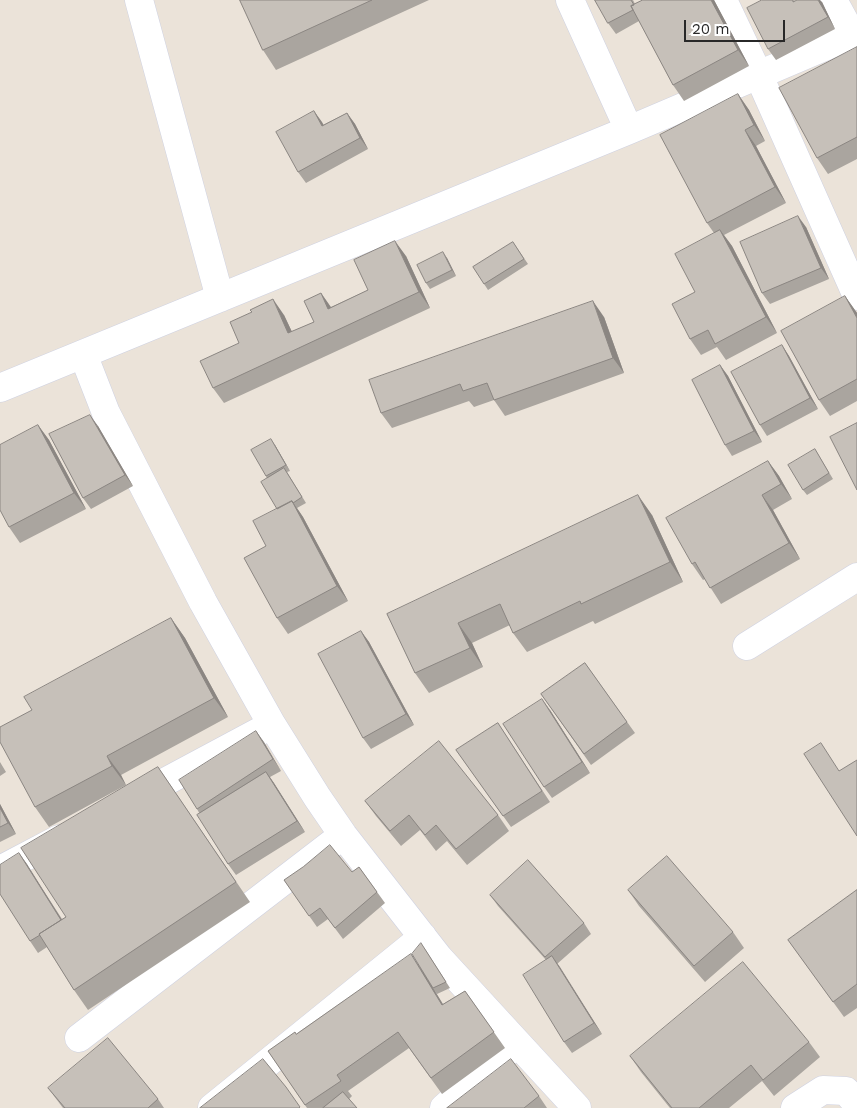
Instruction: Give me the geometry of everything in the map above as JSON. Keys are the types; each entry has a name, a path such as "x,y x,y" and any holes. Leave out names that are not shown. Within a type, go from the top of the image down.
{"street":[{"path":"139,0 220,298"},
{"path":"570,0 629,130"},
{"path":"723,0 857,296"},
{"path":"0,388 629,130 855,34 833,0"},
{"path":"83,354 106,413 203,602 272,725 343,835 439,958 577,1108"},
{"path":"747,646 857,577"},
{"path":"114,810 272,725"},
{"path":"0,870 79,828"},
{"path":"79,1038 343,835"},
{"path":"212,1108 423,937"},
{"path":"444,1108 517,1043"},
{"path":"794,1108 823,1090 846,1091 857,1104"}],"building":[{"path":"240,0 372,0 263,50"},
{"path":"595,0 631,0 634,5 631,6 633,10 608,23"},
{"path":"643,0 711,0 738,50 673,85 631,6"},
{"path":"762,0 793,0 793,2 797,0 818,0 828,17 768,49 747,8"},
{"path":"857,47 857,137 817,158 779,88"},
{"path":"738,94 754,125 745,130 775,187 707,223 660,135"},
{"path":"314,111 322,126 347,113 360,138 298,172 276,132"},
{"path":"798,216 821,268 762,293 740,242"},
{"path":"720,230 766,317 715,344 708,330 690,339 672,304 695,292 675,254"},
{"path":"395,241 419,292 213,388 200,361 239,343 230,322 252,312 250,310 273,299 288,333 314,322 304,301 321,293 328,309 368,290 354,260"},
{"path":"513,242 524,259 484,284 473,267"},
{"path":"443,252 452,270 426,283 417,265"},
{"path":"845,296 857,318 857,379 819,400 781,331"},
{"path":"593,301 613,358 494,400 487,383 463,391 460,384 381,413 369,380"},
{"path":"782,345 810,398 760,425 731,372"},
{"path":"720,365 754,431 725,445 692,380"},
{"path":"90,415 125,475 83,498 49,434"},
{"path":"857,423 857,490 830,437"},
{"path":"38,425 74,493 9,527 0,510 0,445"},
{"path":"271,439 286,465 266,476 251,450"},
{"path":"815,449 829,473 803,490 788,465"},
{"path":"768,461 781,484 762,495 789,543 710,588 695,562 692,564 666,518"},
{"path":"284,468 302,497 293,503 292,501 277,509 261,482"},
{"path":"638,495 670,562 581,604 580,601 513,633 500,604 458,623 470,648 415,673 387,614"},
{"path":"292,501 337,586 277,618 244,558 266,546 253,521"},
{"path":"171,618 214,698 107,756 112,766 35,807 0,742 0,727 32,710 24,697"},
{"path":"361,631 406,714 363,738 318,654"},
{"path":"585,663 627,722 584,754 541,694"},
{"path":"542,699 582,762 544,787 503,724"},
{"path":"498,723 542,791 503,816 456,750"},
{"path":"256,731 273,759 197,809 179,780"},
{"path":"439,741 498,815 456,849 436,825 425,835 409,815 390,831 365,801"},
{"path":"821,743 839,771 857,760 857,836 804,754"},
{"path":"158,767 236,882 74,990 39,934 66,917 21,848"},
{"path":"266,772 297,821 228,864 197,815"},
{"path":"0,808 8,823 0,827"},
{"path":"330,845 352,872 359,867 377,892 335,928 320,908 309,916 284,880"},
{"path":"19,853 61,920 30,941 0,894 0,865"},
{"path":"667,856 733,932 694,966 628,890"},
{"path":"528,860 584,923 545,957 490,895"},
{"path":"857,890 857,984 833,1002 788,940"},
{"path":"421,943 446,982 433,988 412,954"},
{"path":"411,954 442,1005 465,991 494,1032 431,1078 398,1032 337,1075 341,1081 305,1105 268,1051 295,1032 296,1034"},
{"path":"552,956 594,1023 564,1042 523,975"},
{"path":"743,962 809,1042 763,1080 751,1065 699,1108 672,1108 630,1056"},
{"path":"108,1038 158,1099 148,1108 65,1108 48,1088"},
{"path":"263,1059 286,1087 299,1108 200,1108"},
{"path":"511,1059 539,1096 524,1108 447,1108"},
{"path":"343,1092 357,1108 323,1108"}]}
